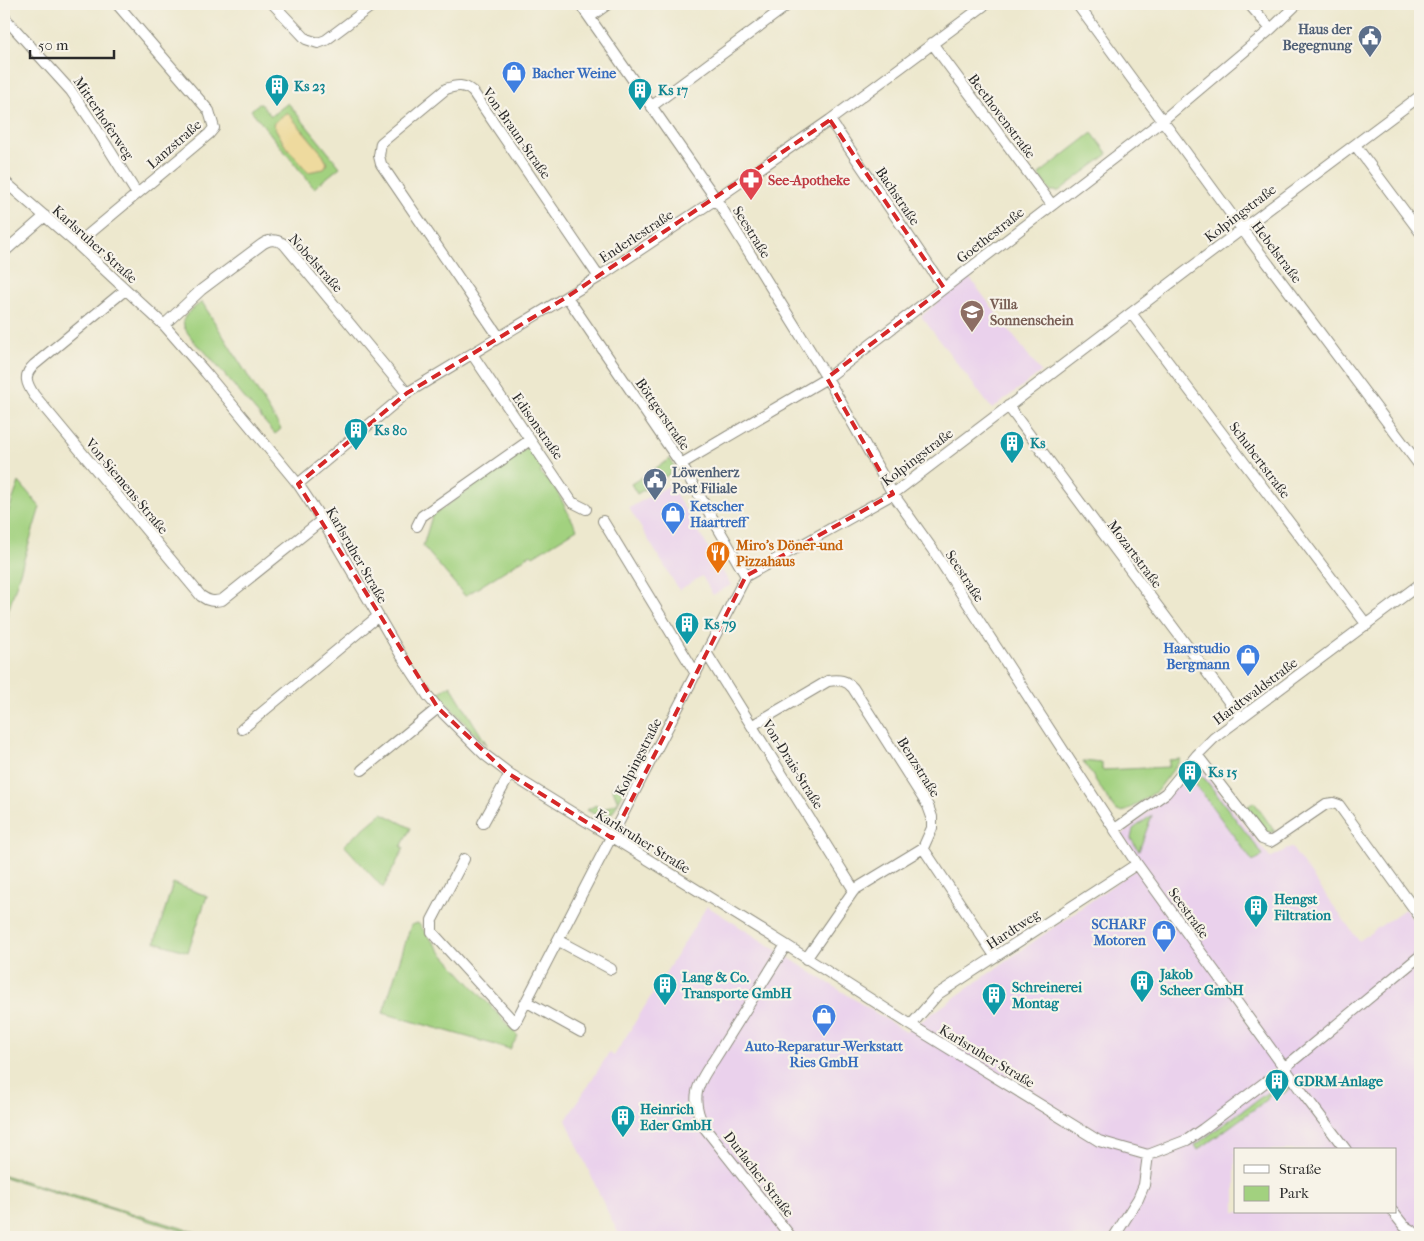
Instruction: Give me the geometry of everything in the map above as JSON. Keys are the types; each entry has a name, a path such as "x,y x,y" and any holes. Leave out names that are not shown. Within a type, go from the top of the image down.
{"street":[{"name":"Lanzstraße","path":"77,244 214,128 209,111 117,4"},
{"path":"273,4 306,39 318,42 326,40 374,4"},
{"name":"Seestraße","path":"580,4 716,200 827,378 893,494 940,562 1137,864 1284,1068 1344,1148"},
{"path":"590,17 608,4"},
{"path":"652,106 789,4"},
{"name":"Enderlestraße","path":"298,484 407,392 567,297 716,200 830,120 986,4"},
{"name":"Hebelstraße","path":"1077,4 1420,466"},
{"path":"1249,4 1271,29"},
{"name":"Goethestraße","path":"681,464 827,378 1163,120 1271,29 1297,4"},
{"name":"Mitterhoferweg","path":"4,17 70,91 94,125 137,194"},
{"name":"Beethovenstraße","path":"932,43 1052,205"},
{"name":"Von-Braun-Straße","path":"499,337 381,164 379,156 381,143 446,89 456,85 466,86 473,92 599,277"},
{"name":"Kolpingstraße","path":"464,859 432,920 432,932 515,1023 746,576 893,494 1242,228 1420,96"},
{"name":"Bachstraße","path":"830,120 944,288"},
{"path":"1355,145 1420,232"},
{"name":"Karlsruher Straße","path":"4,181 77,244 164,325 213,380 298,484 322,520 377,617 413,675 438,708 485,755 510,774 786,945 910,1025 1100,1141 1148,1155"},
{"path":"4,252 45,216"},
{"name":"Nobelstraße","path":"164,325 201,290 260,244 270,240 278,240 284,244 407,392"},
{"name":"Von-Siemens-Straße","path":"125,290 34,365 26,375 26,382 34,395 201,596 208,601 222,600 322,520"},
{"name":"Böttgerstraße","path":"567,297 681,464 746,576"},
{"name":"Schubertstraße","path":"1131,313 1367,625"},
{"name":"Edisonstraße","path":"472,354 572,502 586,509"},
{"name":"Mozartstraße","path":"1008,406 1241,718"},
{"path":"417,526 422,516 530,440"},
{"path":"603,521 696,674"},
{"name":"Hardtwaldstraße","path":"1115,829 1166,793 1197,755 1214,738 1420,584"},
{"path":"242,729 377,617"},
{"name":"Von-Drais-Straße","path":"707,654 854,890"},
{"name":"Benzstraße","path":"753,726 828,680 836,679 848,683 854,688 928,806 932,817 932,828 923,848"},
{"path":"362,770 438,708"},
{"path":"1197,755 1262,839 1270,842 1326,804 1333,803 1339,805 1420,917"},
{"path":"483,824 510,774"},
{"path":"806,959 854,890 923,848 995,956"},
{"name":"Hardtweg","path":"910,1025 938,994 1137,864"},
{"path":"558,941 611,969"},
{"name":"Durlacher Straße","path":"786,945 702,1077 697,1089 696,1106 704,1127 791,1237"},
{"path":"1114,1237 1144,1185 1148,1155 1187,1140 1284,1068 1420,956"},
{"path":"527,1002 581,1032"},
{"path":"1395,1214 1404,1226 1415,1234"}],"highlighted area":[{"path":"830,120 944,288 827,378 893,494 746,576 612,838 506,772 438,708 298,484 407,393 567,297"}],"shaded area":[{"name":"Villa Sonnenschein","path":"969,277 1041,372 992,409 921,316"},
{"path":"670,485 731,585 713,595 702,576 679,590 629,508"},
{"path":"1198,765 1270,858 1291,847 1359,941 1405,909 1420,929 1420,1231 1413,1237 620,1237 566,1120 609,1053 614,1056 707,906 906,1032 1143,864 1122,835"}],"green space":[{"path":"288,103 340,167 314,188 251,110 258,104 261,104 271,116"},
{"path":"1092,133 1108,154 1059,191 1050,191 1039,174"},
{"path":"202,302 281,429 275,434 201,347 198,346 184,327 183,322 188,313"},
{"path":"528,447 543,469 540,472 546,480 549,478 577,529 533,556 531,554 465,596 423,546 432,516"},
{"path":"670,459 676,470 637,494 631,484"},
{"path":"19,482 40,507 4,625 4,524"},
{"path":"451,686 487,745 438,693"},
{"path":"1181,759 1157,791 1126,811 1120,812 1115,810 1083,761 1102,763 1102,770 1169,767 1169,760"},
{"path":"1197,773 1205,779 1263,855 1253,862 1190,777"},
{"path":"624,779 628,784 613,812 600,816 587,810 596,805 600,811 618,802 612,787"},
{"path":"1254,802 1275,832 1266,832 1247,807"},
{"path":"382,813 411,828 401,847 404,848 383,888 344,845"},
{"path":"1152,815 1139,851 1131,839 1133,829"},
{"path":"173,883 207,896 188,952 155,942"},
{"path":"418,923 441,952 518,1036 510,1049 383,1013 411,925"},
{"path":"1281,1085 1289,1089 1283,1094 1279,1088 1267,1097 1268,1099 1198,1150 1195,1145 1275,1087"},
{"path":"4,1175 212,1237 203,1237 4,1177"}],"sand":[{"path":"287,112 321,152 327,163 324,169 308,172 284,144 273,124"}],"place":[{"name":"Haus der Begegnung","path":"1370,58"},
{"name":"Bacher Weine","path":"514,94"},
{"name":"Ks 23","path":"277,107"},
{"name":"Ks 17","path":"640,111"},
{"name":"See-Apotheke","path":"751,201"},
{"name":"Villa Sonnenschein","path":"972,333"},
{"name":"Ks 80","path":"356,451"},
{"name":"Ks","path":"1012,464"},
{"name":"Löwenherz Post Filiale","path":"655,501"},
{"name":"Ketscher Haartreff","path":"673,535"},
{"name":"Miro's Döner-und Pizzahaus","path":"718,574"},
{"name":"Ks 79","path":"687,645"},
{"name":"Haarstudio Bergmann","path":"1248,677"},
{"name":"Ks 15","path":"1190,793"},
{"name":"Hengst Filtration","path":"1256,928"},
{"name":"SCHARF Motoren","path":"1164,953"},
{"name":"Jakob Scheer GmbH","path":"1142,1003"},
{"name":"Lang & Co. Transporte GmbH","path":"665,1006"},
{"name":"Schreinerei Montag","path":"994,1016"},
{"name":"Auto-Reparatur-Werkstatt Ries GmbH","path":"824,1037"},
{"name":"GDRM-Anlage","path":"1277,1102"},
{"name":"Heinrich Eder GmbH","path":"623,1138"}]}
